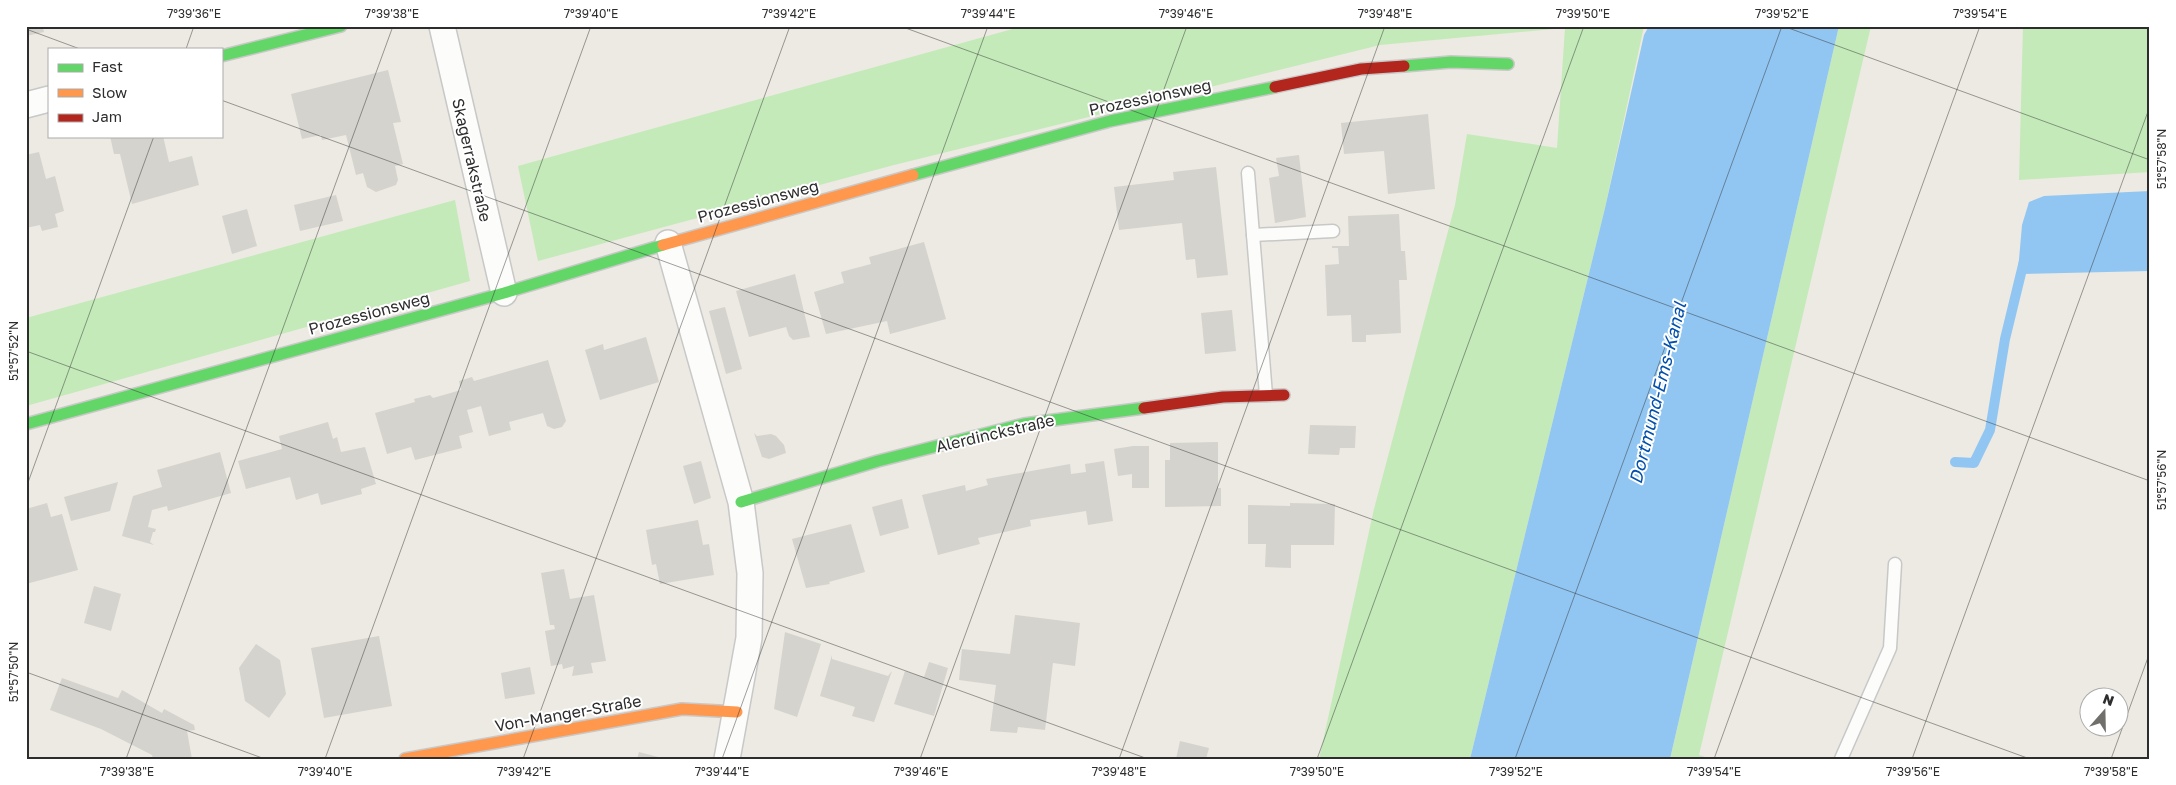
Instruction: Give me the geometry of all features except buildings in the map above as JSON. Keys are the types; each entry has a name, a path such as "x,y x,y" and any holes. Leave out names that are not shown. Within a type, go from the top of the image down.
{"street":[{"path":"222,56 341,26"},
{"name":"Skagerrakstraße","path":"442,26 504,293"},
{"name":"Prozessionsweg","path":"26,424 504,293 668,243 1120,119 1361,69 1451,62 1508,64"},
{"path":"26,105 48,99"},
{"path":"668,243 741,502 750,573 749,638 728,759"},
{"name":"Alerdinckstraße","path":"741,502 878,461 1024,424 1223,396 1284,395"},
{"name":"Von-Manger-Straße","path":"405,759 682,709 737,712"}],"lane":[{"path":"1248,173 1266,395"},
{"path":"1253,235 1333,231"},
{"path":"1841,759 1890,648 1895,564"}],"green space":[{"path":"1023,26 1644,26 1605,208 1470,759 1319,759 1374,509 1455,205 1467,134 1557,148 1565,28 1380,45 894,165 538,261 518,166"},
{"path":"1839,26 1871,26 1699,755 1712,759 1670,759"},
{"path":"2023,26 2150,26 2150,172 2019,180"},
{"path":"455,200 470,281 26,406 26,318"}],"water":[{"name":"Dortmund-Ems-Kanal","path":"1649,26 1839,26 1670,759 1470,759 1605,208 1644,35"},
{"path":"2150,191 2150,271 2020,274 2018,271 2022,225 2029,202 2044,196"}],"waterway":[{"path":"1955,462 1974,463 1990,430 2005,339 2024,261"}],"traffic: fast":[{"path":"222,56 341,26"},
{"path":"1404,66 1451,62 1508,64"},
{"path":"913,175 1110,121 1275,87"},
{"path":"26,424 504,293 663,245"},
{"path":"741,502 878,461 1024,424 1144,408"}],"traffic: slow":[{"path":"663,245 913,175"},
{"path":"405,759 682,709 737,712"}],"traffic: jam":[{"path":"1275,87 1361,69 1404,66"},
{"path":"1144,408 1223,397 1284,395"}]}
